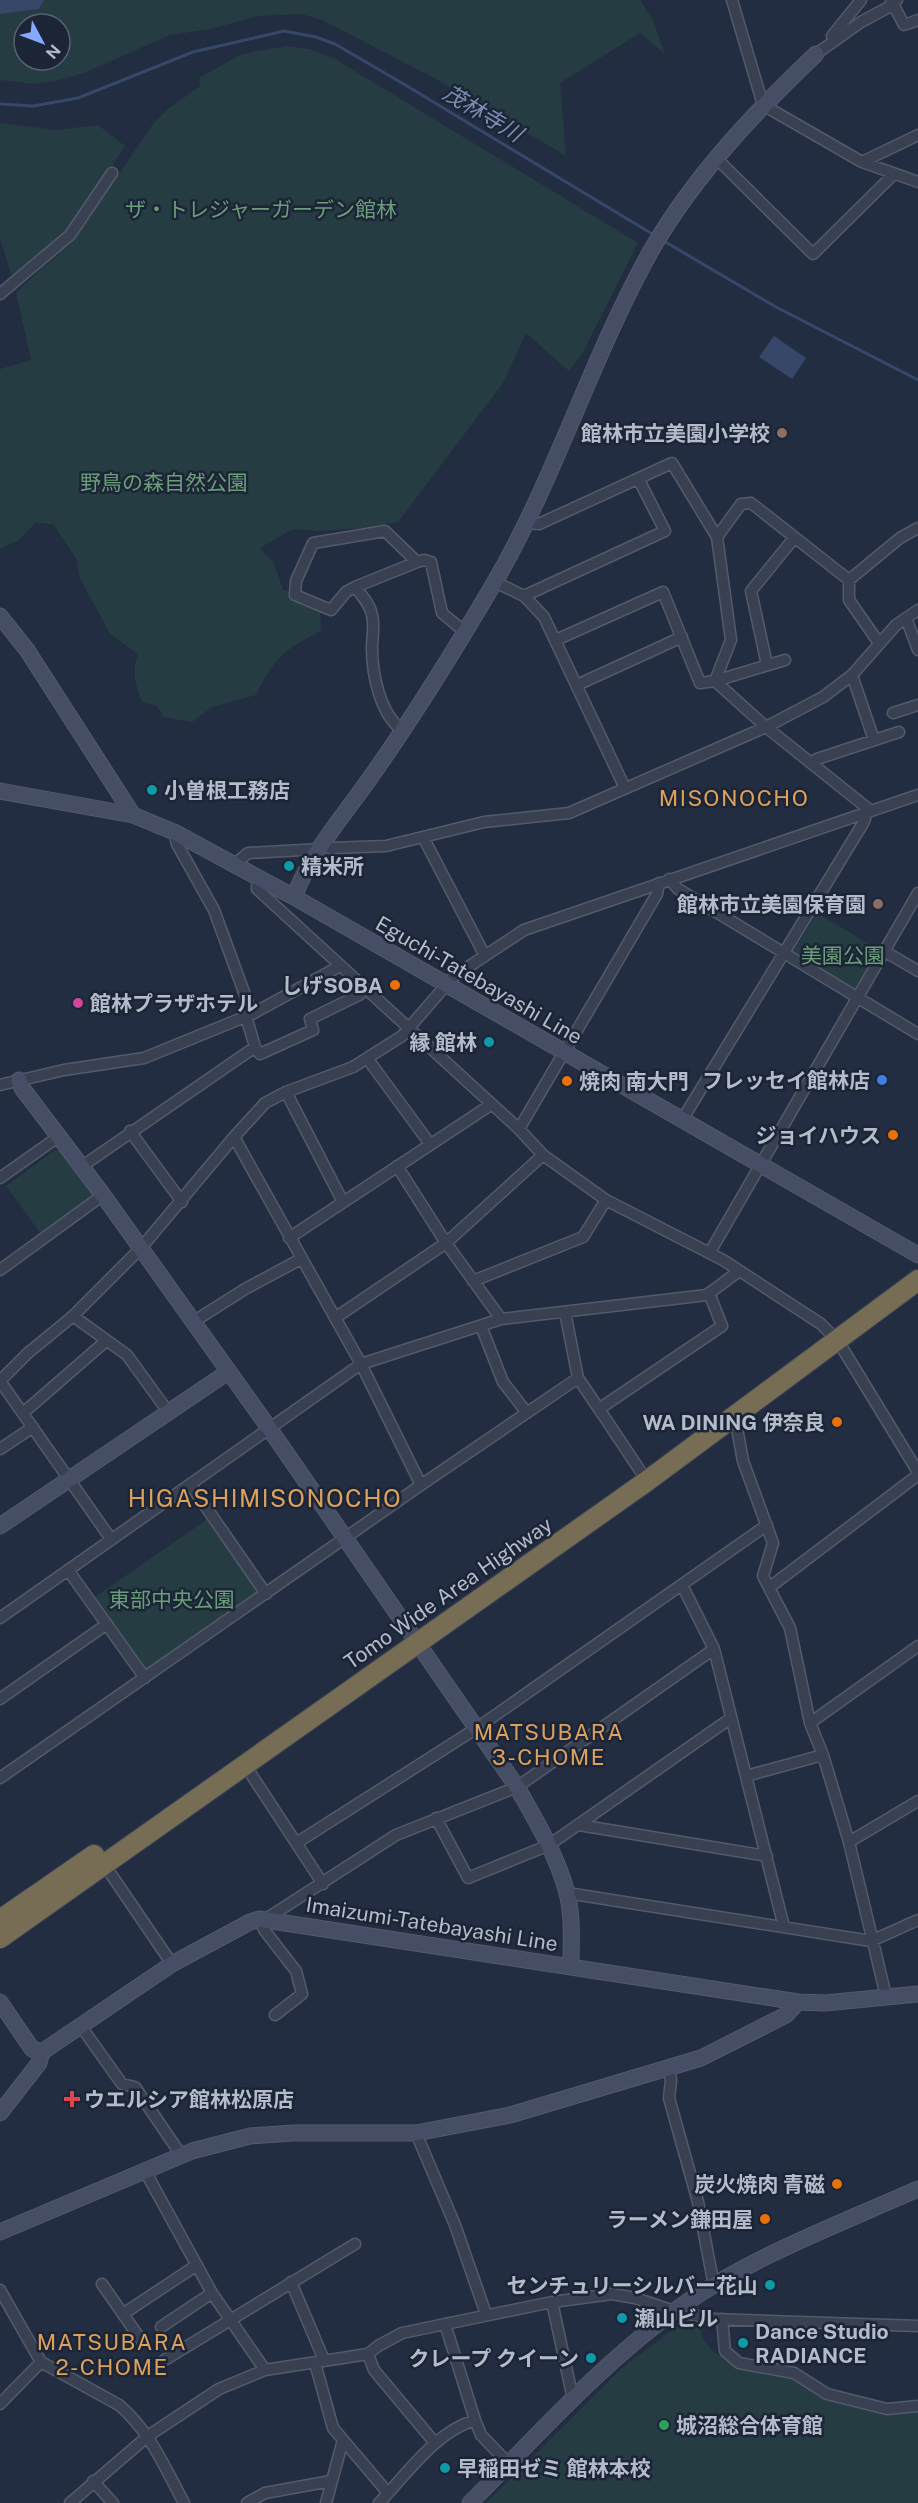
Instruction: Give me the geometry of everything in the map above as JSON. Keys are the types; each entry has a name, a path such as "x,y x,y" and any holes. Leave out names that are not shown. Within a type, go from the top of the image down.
{"highway":[{"name":"Tomo Wide Area Highway","path":"0,1920 735,1417 918,1266"},
{"name":"Tomo Wide Area Highway","path":"0,1938 245,1765 641,1472 918,1280"}],"street":[{"path":"732,0 763,105 862,162 918,182"},
{"path":"294,897 309,880 325,848 368,790 373,774 495,582 526,523 603,347 654,246 716,158 763,105 816,54 861,0"},
{"path":"816,54 893,2 904,25 918,20"},
{"path":"862,162 918,135"},
{"path":"716,158 813,254 894,174"},
{"path":"0,294 70,235 112,172"},
{"path":"526,523 539,524 672,463 717,537 731,640 715,681"},
{"path":"524,596 665,531 639,480"},
{"path":"717,537 741,504 751,503 849,580"},
{"path":"879,643 849,600 849,580 900,537 918,528"},
{"path":"417,562 385,531 313,543 296,581 295,596 331,610 346,592 355,587 424,560 431,562 442,613 465,632"},
{"path":"767,665 751,591 794,538"},
{"path":"495,582 524,596 544,617 625,788"},
{"path":"355,587 372,613 374,666 378,689 391,719 402,730"},
{"path":"556,640 663,592 700,683 715,681 784,660"},
{"path":"235,864 248,853 378,847 484,822 569,813 766,727 823,697 852,675 879,643 918,610"},
{"path":"0,616 27,650 133,815"},
{"path":"906,618 918,650"},
{"path":"577,685 682,637"},
{"path":"852,675 874,740"},
{"path":"715,681 868,812"},
{"path":"893,713 918,705"},
{"path":"811,763 899,732"},
{"name":"Eguchi-Tatebayashi Line","path":"0,790 133,815 174,832 258,876 918,1255"},
{"path":"111,1539 0,1381 28,1353 73,1316 141,1248 182,1202 234,1137 265,1104 286,1092 353,1067 410,1030 445,985 485,956 535,925 918,795"},
{"path":"681,1119 784,954 868,812"},
{"path":"174,832 177,844 214,910 249,1015 255,1047 260,1054 313,1030 310,1019 359,996 365,990"},
{"path":"423,837 485,956"},
{"path":"258,876 257,889 519,1129 543,1155 606,1200 710,1252 821,1324 834,1337 918,1474 770,1587"},
{"path":"664,881 918,1034"},
{"path":"519,1129 664,881"},
{"path":"710,1252 918,893"},
{"path":"884,951 918,972"},
{"path":"0,1085 144,1058 249,1015 340,966"},
{"path":"81,1167 130,1131 255,1047"},
{"path":"367,1058 430,1144"},
{"path":"20,1080 22,1088 103,1195 269,1428 517,1787 549,1845 567,1893 571,1927 571,1967"},
{"path":"286,1092 343,1202"},
{"path":"289,1238 492,1104"},
{"path":"130,1131 182,1202"},
{"path":"0,1177 58,1137"},
{"path":"234,1137 361,1364 422,1485"},
{"path":"334,1318 446,1243 543,1155"},
{"path":"397,1166 446,1243 501,1319"},
{"path":"0,1270 103,1195"},
{"path":"473,1281 583,1237 606,1200"},
{"path":"193,1322 245,1289 301,1259"},
{"path":"0,1618 361,1364 501,1319 709,1293 739,1271"},
{"path":"599,1409 722,1326 709,1293"},
{"path":"565,1312 578,1378 641,1472"},
{"path":"73,1316 127,1355 169,1413"},
{"path":"481,1326 503,1382 526,1413"},
{"path":"23,1413 106,1341"},
{"path":"0,1526 228,1372"},
{"path":"0,1778 578,1378"},
{"path":"735,1417 743,1461 773,1543 763,1576 790,1629 810,1723 823,1755 849,1842 886,1996"},
{"path":"0,1449 33,1427"},
{"path":"189,1484 266,1594"},
{"path":"298,1842 477,1728 766,1524"},
{"path":"68,1570 145,1678"},
{"path":"682,1585 714,1649 784,1927"},
{"path":"0,1699 107,1624"},
{"path":"810,1723 918,1646"},
{"path":"0,2113 39,2063 42,2052 172,1964 250,1922 263,1919 323,1884 396,1835 517,1787 714,1649"},
{"path":"436,1818 468,1878 549,1845 731,1718"},
{"path":"746,1776 823,1755"},
{"path":"245,1765 298,1842 323,1884"},
{"path":"849,1842 918,1802"},
{"path":"579,1825 767,1856"},
{"path":"104,1864 172,1964"},
{"path":"567,1893 871,1941 918,1920"},
{"path":"263,1919 264,1931 296,1971 302,1994 275,2015"},
{"name":"Imaizumi-Tatebayashi Line","path":"263,1919 798,2002 825,2003 918,1994"},
{"path":"0,2002 32,2049 42,2052"},
{"path":"0,2232 181,2155 220,2142 250,2136 293,2133 416,2133 510,2115 669,2069 724,2048 786,2015 798,2002"},
{"path":"80,2025 122,2084 135,2087 181,2155"},
{"path":"669,2069 671,2080 669,2098 698,2202 714,2286"},
{"path":"416,2133 455,2225 486,2314"},
{"path":"145,2171 212,2293 265,2370"},
{"path":"470,2503 624,2351 674,2311 714,2286 817,2234 918,2189"},
{"path":"163,2361 355,2244"},
{"path":"123,2314 197,2265"},
{"path":"291,2282 320,2361 333,2428 388,2493"},
{"path":"102,2284 112,2302 141,2340"},
{"path":"0,2290 41,2362 118,2405 148,2436 184,2503"},
{"path":"161,2326 212,2293"},
{"path":"70,2503 148,2436 219,2389 265,2370 368,2354 402,2333 486,2314 552,2301 612,2294 635,2298 674,2311 722,2319 918,2326"},
{"path":"552,2301 573,2399"},
{"path":"722,2319 725,2351 739,2363 794,2373 827,2394 887,2409 918,2406"},
{"path":"445,2324 481,2434 509,2464"},
{"path":"368,2354 374,2370 435,2443"},
{"path":"0,2404 41,2362"},
{"path":"379,2503 435,2443 458,2425 475,2420"},
{"path":"326,2503 343,2440"},
{"path":"93,2481 113,2503"},
{"path":"247,2503 265,2493 331,2481"}],"green space":[{"path":"44,0 640,0 653,20 665,54 640,33 560,83 566,156 436,79 322,20 301,14 258,16 211,29 170,35 86,72 56,81 34,84 0,80 0,14 12,12 12,72 72,72 72,12 16,12 39,9"},
{"name":"野鳥の森自然公園","path":"287,46 310,49 335,59 638,243 582,354 569,371 526,333 503,383 398,522 363,528 317,531 293,529 260,548 274,563 283,590 320,603 321,631 281,656 256,695 212,707 192,722 163,717 157,706 142,702 135,678 138,654 110,634 80,578 77,560 54,525 36,522 19,540 0,549 0,369 31,360 16,292 74,240 153,124 168,109 200,86 199,78 242,54"},
{"name":"ザ・トレジャーガーデン館林","path":"0,123 56,130 98,125 125,146 79,217 66,232 12,277 0,238"},
{"name":"美園公園","path":"817,913 879,950 855,989 793,952"},
{"path":"55,1150 61,1152 92,1192 90,1198 41,1234 6,1186"},
{"name":"東部中央公園","path":"209,1518 258,1588 258,1594 149,1670 144,1668 95,1597"},
{"path":"689,2317 698,2322 703,2339 713,2352 750,2370 796,2379 825,2397 918,2409 918,2503 486,2503 621,2369"}],"water":[{"path":"0,0 44,0 39,9 0,14"},
{"path":"774,336 806,358 792,379 759,357"}],"waterway":[{"name":"茂林寺川","path":"0,104 33,106 78,98 193,52 284,31 316,37 335,44 407,86 654,235"},
{"name":"茂林寺川","path":"662,240 776,307 918,380"}],"place":[{"name":"館林市立美園小学校","path":"782,433"},
{"name":"小曽根工務店","path":"152,790"},
{"name":"精米所","path":"289,866"},
{"name":"館林市立美園保育園","path":"878,904"},
{"name":"しげSOBA","path":"395,985"},
{"name":"館林プラザホテル","path":"78,1003"},
{"name":"縁 館林","path":"489,1042"},
{"name":"フレッセイ館林店","path":"882,1080"},
{"name":"焼肉 南大門","path":"567,1081"},
{"name":"ジョイハウス","path":"893,1135"},
{"name":"WA DINING 伊奈良","path":"837,1422"},
{"name":"ウエルシア館林松原店","path":"72,2099"},
{"name":"炭火焼肉 青磁","path":"837,2184"},
{"name":"ラーメン鎌田屋","path":"765,2219"},
{"name":"センチュリーシルバー花山","path":"770,2285"},
{"name":"瀬山ビル","path":"622,2318"},
{"name":"Dance Studio RADIANCE","path":"743,2343"},
{"name":"クレープ クイーン","path":"591,2358"},
{"name":"城沼総合体育館","path":"664,2425"},
{"name":"早稲田ゼミ 館林本校","path":"445,2468"}],"district":[{"name":"MISONOCHO","path":"734,798"},
{"name":"HIGASHIMISONOCHO","path":"265,1498"},
{"name":"MATSUBARA 3-CHOME","path":"549,1745"},
{"name":"MATSUBARA 2-CHOME","path":"112,2354"}]}
